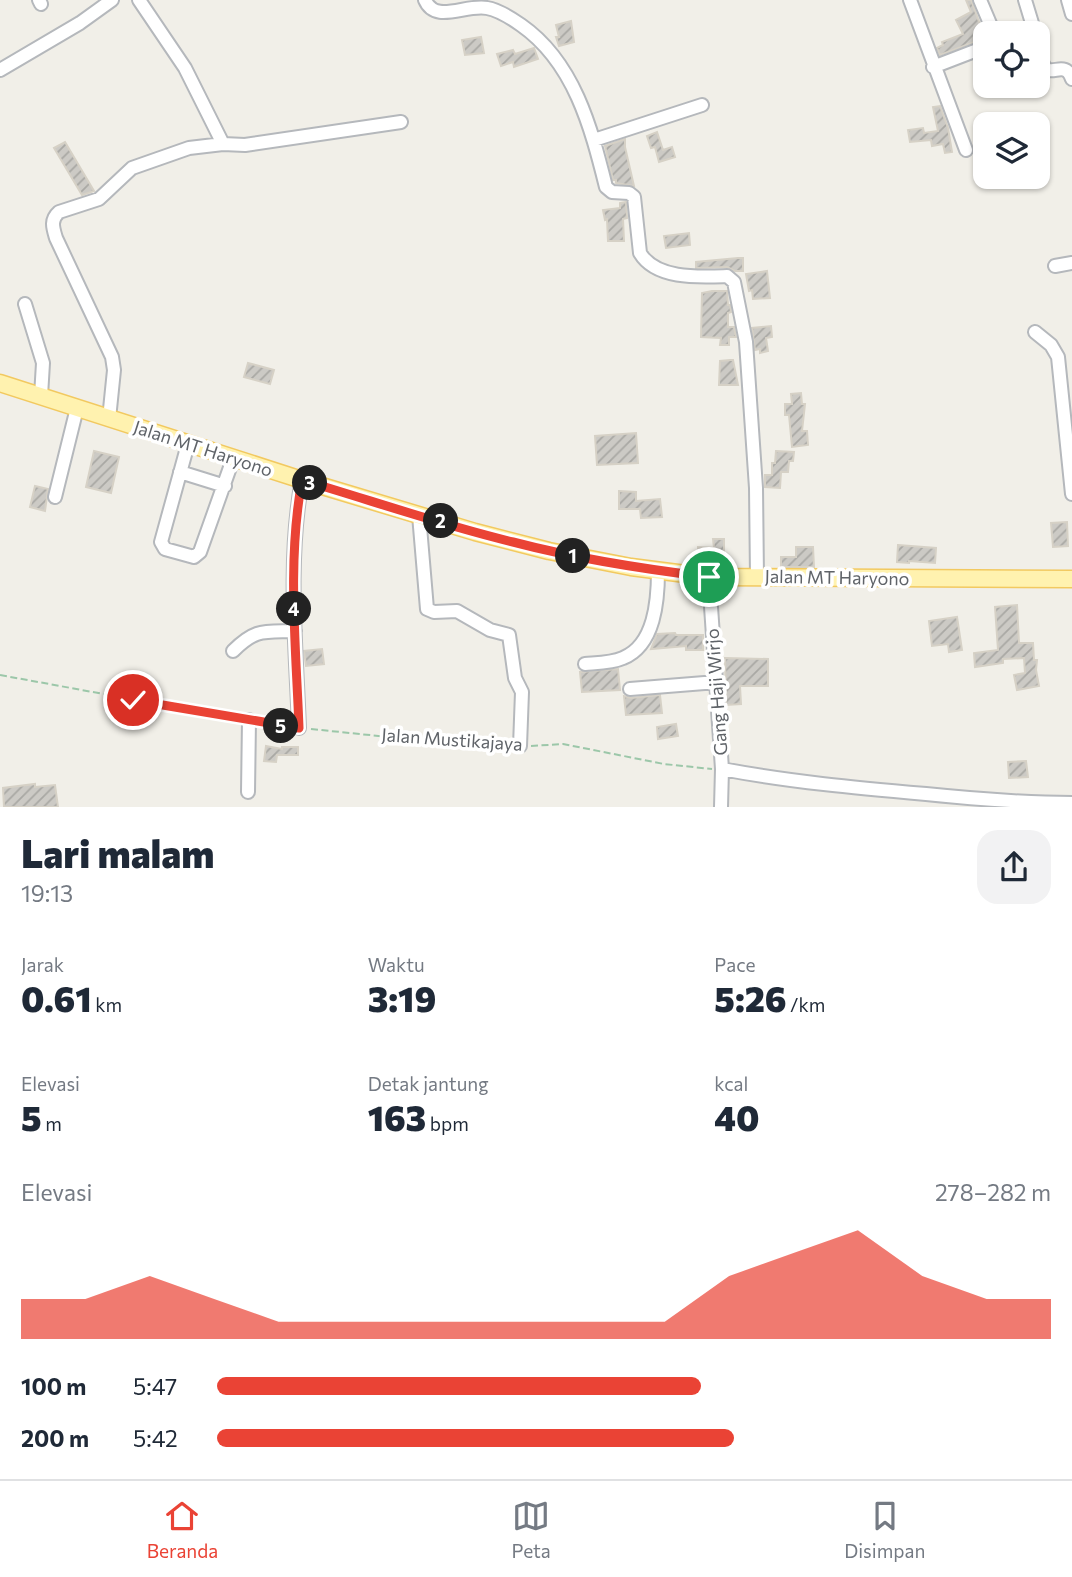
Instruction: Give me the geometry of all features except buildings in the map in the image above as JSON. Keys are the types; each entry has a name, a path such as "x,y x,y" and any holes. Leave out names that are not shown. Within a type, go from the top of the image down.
{"main road":[{"name":"Jalan MT Haryono","path":"0,383 302,480 548,551 631,568 709,577 1072,579"}],"street":[{"path":"0,70 80,23 112,0"},
{"path":"139,0 185,68 223,144"},
{"path":"425,0 430,9 437,13 475,7 490,9 522,25 555,57 570,79 594,140 608,191 629,193 634,197 640,253 648,265 687,276 727,276 734,282 738,290 747,342 756,488 757,577"},
{"path":"910,0 966,150"},
{"path":"980,0 989,21"},
{"path":"1025,0 1031,21"},
{"path":"1068,0 1072,14"},
{"path":"933,67 973,52"},
{"path":"1050,70 1065,69 1072,79"},
{"path":"594,140 702,105"},
{"path":"109,419 114,370 112,357 57,238 52,222 54,216 99,199 132,168 190,148 223,144 245,145 401,122"},
{"path":"1055,266 1072,263"},
{"path":"25,304 43,363 41,396"},
{"path":"1035,332 1051,345 1058,357 1072,495"},
{"path":"55,497 77,408"},
{"path":"188,444 161,542 165,549 194,557 200,552 233,459"},
{"path":"180,472 225,486"},
{"path":"299,728 295,532 302,480"},
{"path":"419,514 427,610 457,611 490,630 509,634 515,678 522,692 520,746"},
{"path":"585,664 627,657 643,642 658,599 658,571"},
{"name":"Gang Haji Wirjo","path":"709,577 723,769 721,807"},
{"path":"233,651 254,633 295,631"},
{"path":"630,689 718,682"},
{"path":"248,720 248,792"},
{"path":"723,769 768,778 881,791 997,801 1072,803"}],"path":[{"name":"Jalan Mustikajaya","path":"0,675 299,728 476,746 563,744 664,764 723,769"}],"route":[{"path":"133,700 299,728 294,558 295,524 302,480 548,551 631,568 709,577"}]}
